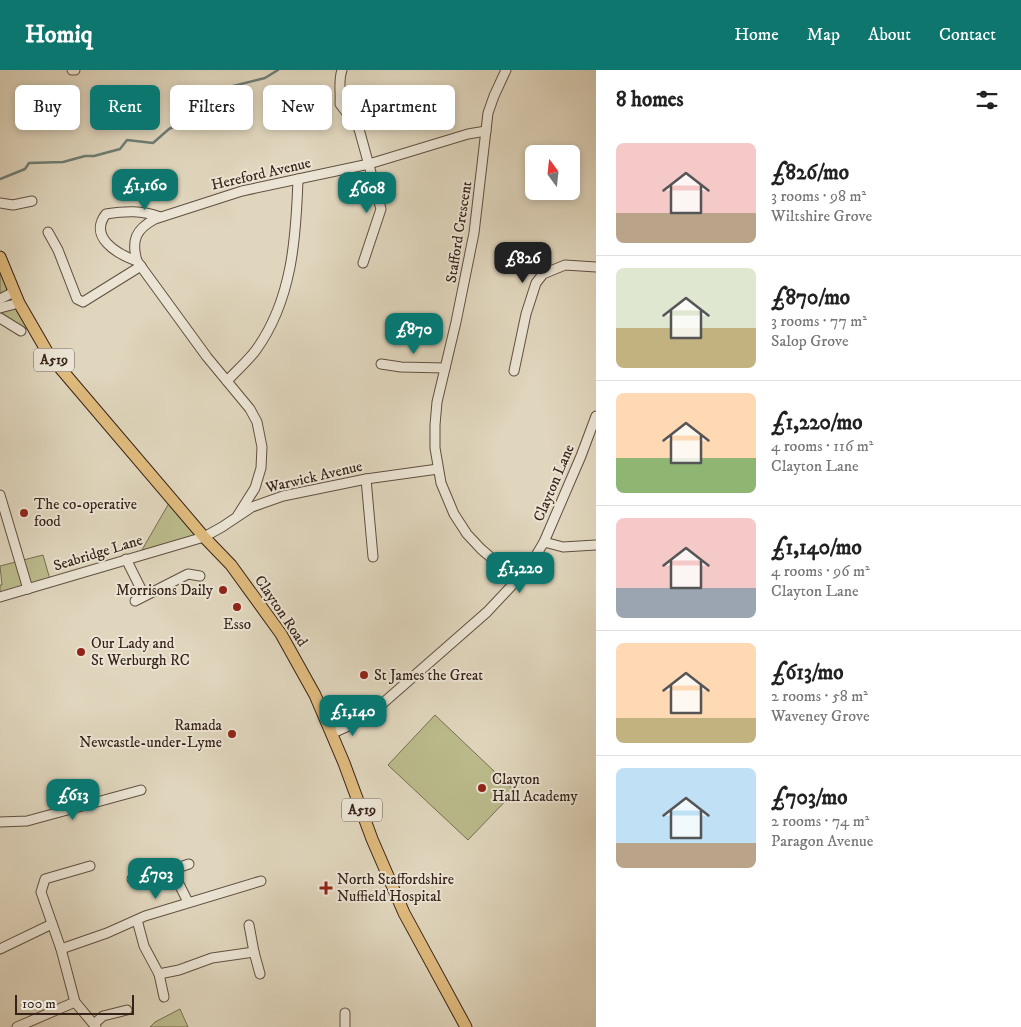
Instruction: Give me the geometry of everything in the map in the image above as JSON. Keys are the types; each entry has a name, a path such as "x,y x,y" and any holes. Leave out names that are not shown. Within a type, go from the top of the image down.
{"main road":[{"name":"Clayton Road","path":"0,257 19,303 49,355 231,565 286,642 315,695 344,763 372,839 404,913 466,1027"}],"street":[{"path":"342,70 339,77 340,104 359,129 381,209 363,263"},
{"name":"Stafford Crescent","path":"506,70 488,113 474,233 466,278 437,402 435,425 438,469 446,497 467,534 481,549 517,580"},
{"name":"Hereford Avenue","path":"139,263 135,252 135,241 138,232 144,225 160,217 242,191 369,164 468,134 486,131"},
{"path":"227,381 255,352 271,327 287,286 293,255 298,179"},
{"path":"0,203 13,205 32,201"},
{"path":"160,217 147,212 122,211 106,214 101,220 99,228 101,237 127,257 139,263 207,358 250,409 260,433 262,447 261,468 255,488 238,515"},
{"path":"48,232 58,250 77,299 83,302 139,263"},
{"path":"514,371 526,314 536,284 543,274 565,265 596,267"},
{"path":"0,299 14,292"},
{"path":"0,308 19,303"},
{"path":"0,318 21,331"},
{"path":"381,364 400,367 445,368"},
{"name":"Clayton Lane","path":"331,734 366,718 488,612 532,562 544,542 596,416"},
{"name":"Warwick Avenue","path":"204,536 222,527 238,515 266,501 366,478 438,469"},
{"path":"366,478 374,557"},
{"path":"255,488 266,501"},
{"path":"0,495 28,589"},
{"name":"Seabridge Lane","path":"0,597 204,536"},
{"path":"544,542 563,547 596,545"},
{"path":"126,560 144,595"},
{"path":"135,601 188,574 200,576"},
{"path":"0,822 27,821 141,790"},
{"path":"132,879 189,864"},
{"path":"90,866 44,879 41,892 61,949 75,1002 95,1025 103,1016 127,1010"},
{"path":"172,870 188,902"},
{"path":"61,949 188,902 261,881"},
{"path":"137,920 144,946 159,974 164,997"},
{"path":"0,949 52,924"},
{"path":"249,925 260,974"},
{"path":"159,974 179,970 212,958 254,952"},
{"path":"17,1027 36,1023 75,1002"},
{"path":"345,1013 345,1027"}],"green space":[{"path":"0,257 32,325 21,331 0,318"},
{"path":"172,498 204,537 139,555"},
{"path":"43,555 49,576 53,581 0,597 0,585 2,585 0,566"},
{"path":"435,715 515,791 468,840 388,765"},
{"path":"180,1009 188,1027 150,1027 155,1022"}],"waterway":[{"path":"0,179 25,169 29,163 63,162 85,156 94,156 120,149 127,140 153,143 169,129 194,117 222,91 229,87 265,78 278,70"}],"place":[{"name":"The co-operative food","path":"24,513"},
{"name":"Morrisons Daily","path":"223,590"},
{"name":"Esso","path":"237,607"},
{"name":"Our Lady and St Werburgh RC","path":"81,652"},
{"name":"St James the Great","path":"364,675"},
{"name":"Ramada Newcastle-under-Lyme","path":"232,734"},
{"name":"Clayton Hall Academy","path":"482,788"},
{"name":"North Staffordshire Nuffield Hospital","path":"326,888"}]}
